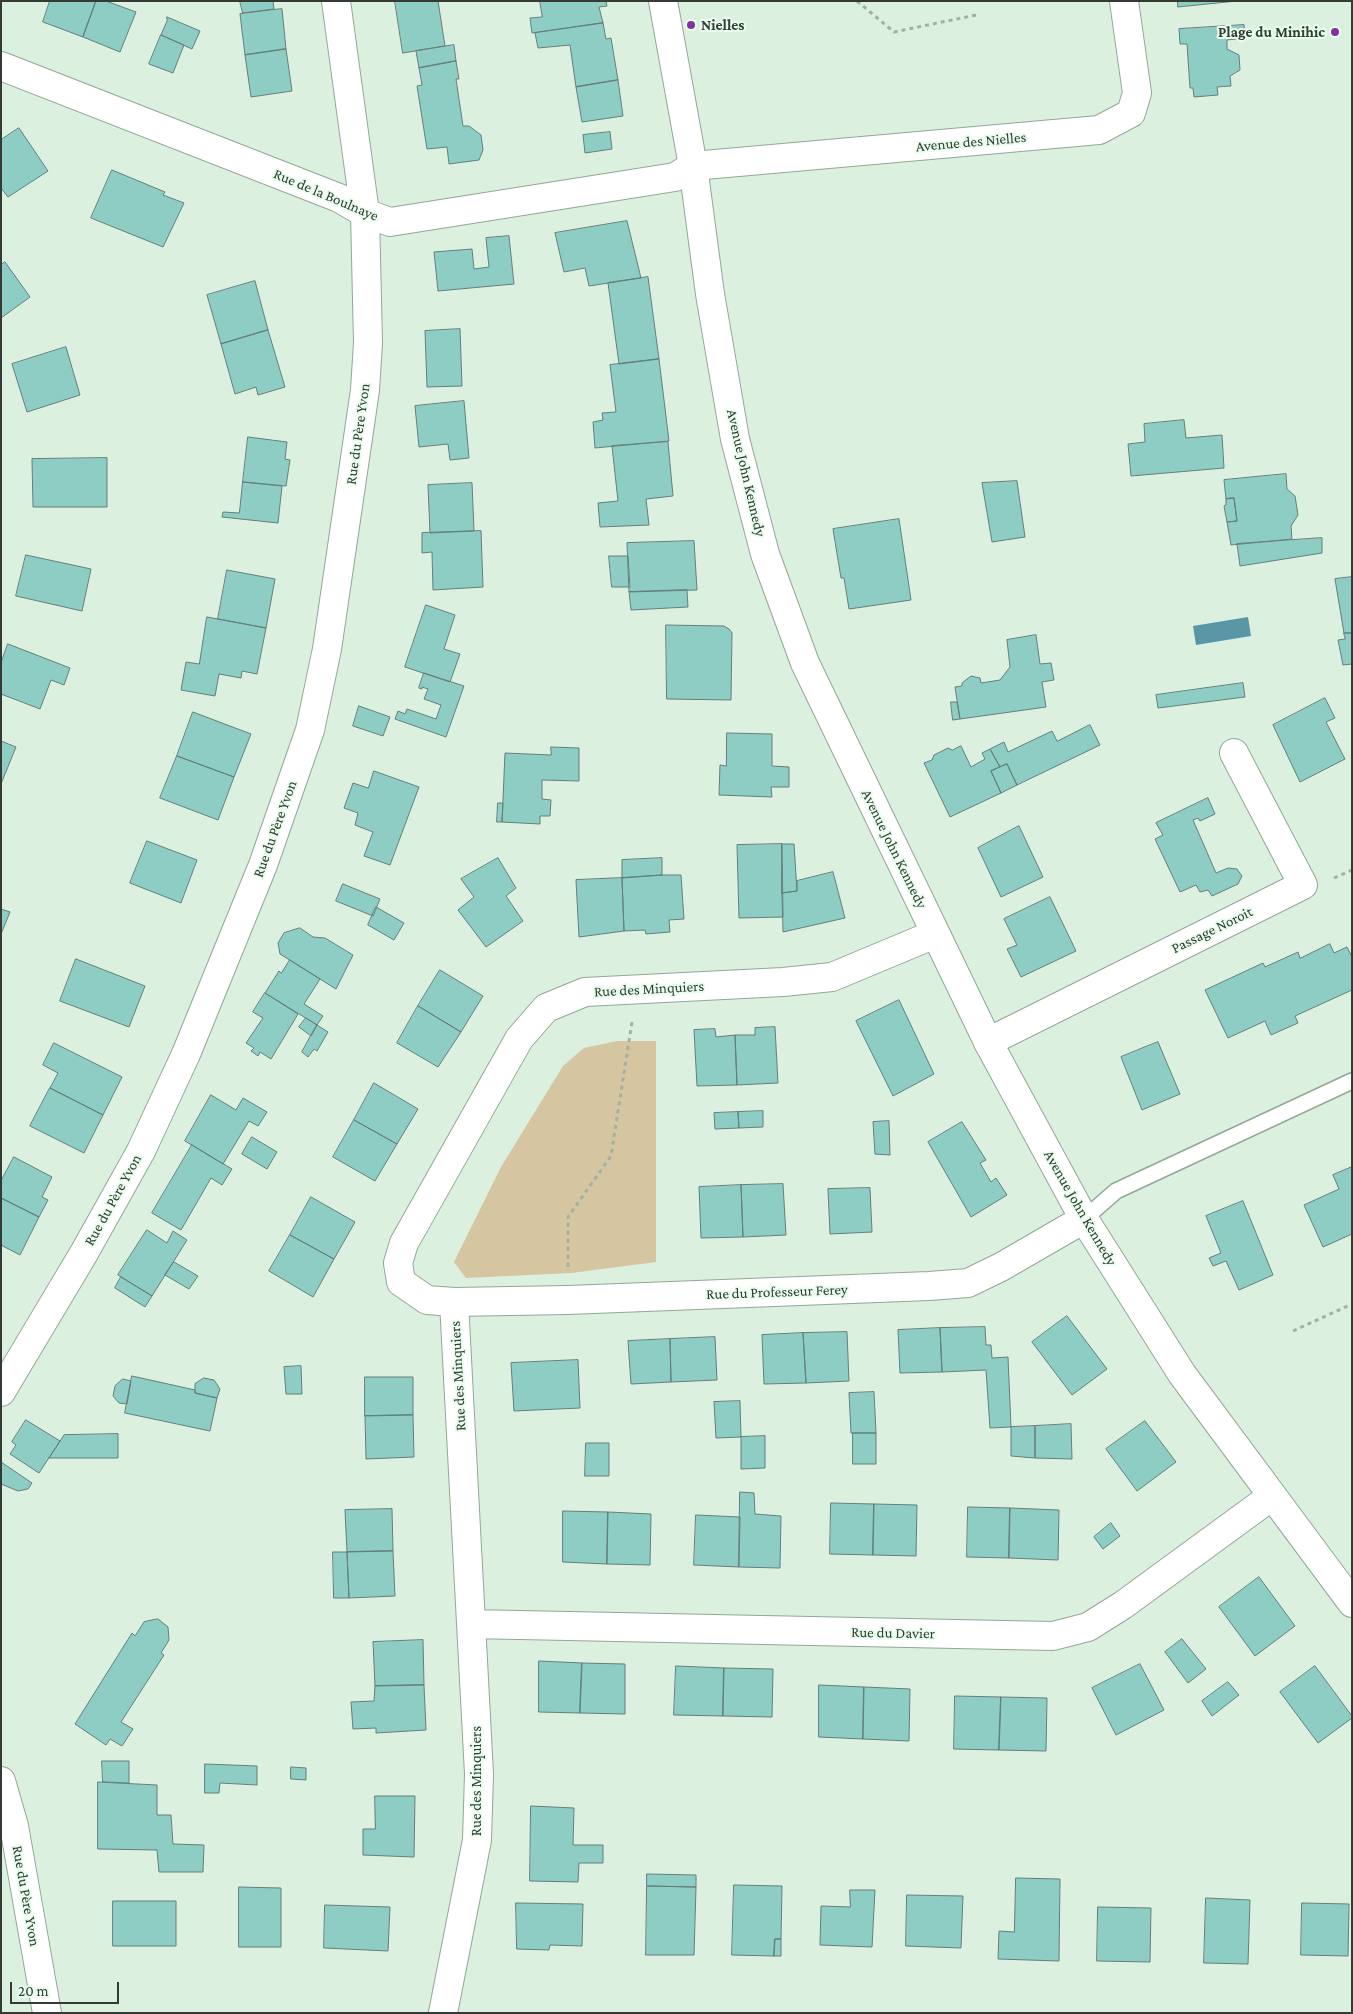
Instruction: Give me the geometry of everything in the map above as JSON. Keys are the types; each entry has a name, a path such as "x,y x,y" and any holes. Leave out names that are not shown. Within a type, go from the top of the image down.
{"street":[{"name":"Rue du Père Yvon","path":"1,1392 79,1262 141,1151 178,1072 262,865 310,730 327,649 365,390 368,343 365,213 336,1"},
{"name":"Avenue John Kennedy","path":"663,1 693,166 710,294 735,439 765,554 805,663 988,1042 1084,1219 1182,1374 1352,1603"},
{"name":"Avenue des Nielles","path":"693,166 1099,130 1131,113 1137,93 1124,1"},
{"name":"Rue de la Boulnaye","path":"1,66 339,198 365,213 390,222 675,176 693,166"},
{"name":"Passage Noroit","path":"988,1042 1303,884 1234,754"},
{"name":"Rue des Minquiers","path":"444,2013 477,1840 479,1774 454,1302 427,1300 411,1291 401,1282 398,1263 404,1243 518,1039 546,1008 585,992 783,982 832,977 935,934"},
{"name":"Rue du Professeur Ferey","path":"454,1302 568,1300 968,1283 1002,1267 1084,1219"},
{"name":"Rue du Davier","path":"471,1624 1053,1636 1088,1628 1272,1496"},
{"name":"Rue du Père Yvon","path":"1,1781 14,1826 46,2013"}],"lane":[{"path":"1084,1219 1116,1192 1352,1081"}],"path":[{"path":"857,1 894,32 976,16"},
{"path":"568,1300 568,1217 611,1156 638,989"},
{"path":"1293,1331 1352,1304"}],"shaded area":[{"path":"617,1041 656,1041 656,1262 571,1273 466,1278 454,1262 501,1167 563,1066 584,1048"}],"water":[{"path":"1248,617 1251,636 1196,645 1193,626"}],"building":[{"path":"50,1 96,1 83,37 43,22"},
{"path":"96,1 106,1 136,12 120,52 83,37"},
{"path":"240,1 273,1 274,9 243,13"},
{"path":"395,1 438,1 445,46 403,53"},
{"path":"540,1 606,1 607,6 599,7 603,23 532,33 530,18 542,17"},
{"path":"1178,1 1237,1 1178,7"},
{"path":"282,9 286,49 245,55 240,14"},
{"path":"167,17 200,31 192,49 161,35"},
{"path":"603,23 606,39 611,38 618,80 576,87 570,45 538,48 535,33"},
{"path":"1244,25 1245,38 1227,40 1227,49 1239,55 1240,70 1230,76 1231,86 1217,87 1218,95 1194,97 1193,88 1190,88 1187,44 1180,44 1179,29"},
{"path":"161,35 184,45 173,73 149,64"},
{"path":"454,45 456,61 419,68 416,51"},
{"path":"286,49 292,91 251,97 245,55"},
{"path":"456,61 459,79 456,79 463,126 469,126 481,135 483,150 479,160 449,164 447,147 427,149 417,86 422,85 419,68"},
{"path":"618,80 623,116 582,122 576,87"},
{"path":"19,128 48,171 8,197 1,188 1,140"},
{"path":"610,132 612,149 585,153 583,135"},
{"path":"112,170 165,192 163,195 184,203 163,247 91,218"},
{"path":"627,221 641,278 589,286 585,268 564,272 555,233"},
{"path":"509,236 514,284 438,291 434,252 472,249 474,269 489,267 486,238"},
{"path":"5,262 30,297 1,318 1,265"},
{"path":"648,277 659,359 619,364 608,283"},
{"path":"255,281 268,330 221,344 207,295"},
{"path":"460,329 462,386 427,387 425,331"},
{"path":"268,330 285,387 258,395 256,387 235,394 221,344"},
{"path":"66,347 80,395 27,412 12,364"},
{"path":"659,359 669,441 595,448 593,422 603,420 602,413 616,412 610,365"},
{"path":"464,401 469,458 450,460 448,444 419,447 415,406"},
{"path":"1184,420 1186,438 1222,435 1224,468 1131,476 1128,444 1145,442 1144,424"},
{"path":"248,437 287,442 285,459 290,460 286,486 243,482"},
{"path":"668,442 673,496 646,499 649,525 600,527 598,503 618,501 612,446"},
{"path":"107,458 107,507 33,507 32,459"},
{"path":"1286,474 1287,489 1295,496 1298,515 1291,526 1292,539 1231,545 1227,522 1237,521 1234,498 1226,499 1224,480"},
{"path":"1017,481 1025,537 992,542 982,483"},
{"path":"243,482 282,486 278,523 222,517 223,512 239,513"},
{"path":"472,483 474,531 430,533 428,485"},
{"path":"1234,498 1237,521 1227,522 1224,506 1226,505 1226,499"},
{"path":"899,519 911,600 849,609 844,578 841,578 833,529"},
{"path":"481,531 483,587 433,590 432,552 422,553 422,533"},
{"path":"1322,538 1322,553 1240,566 1237,544"},
{"path":"694,541 697,590 629,592 627,543"},
{"path":"26,555 91,569 82,611 16,596"},
{"path":"609,556 628,556 630,587 612,587"},
{"path":"227,570 275,579 266,628 218,619"},
{"path":"1352,577 1352,633 1344,633 1335,579"},
{"path":"687,590 688,607 631,610 629,592"},
{"path":"426,605 455,615 444,649 460,654 450,682 405,667"},
{"path":"207,617 266,628 257,674 242,671 241,678 219,674 215,696 181,690 186,662 199,664"},
{"path":"666,625 724,626 729,629 732,633 731,700 667,699"},
{"path":"1344,633 1352,633 1352,664 1343,665 1338,640 1345,639"},
{"path":"1036,635 1040,664 1051,663 1054,680 1042,682 1046,707 960,719 955,687 962,686 962,683 971,676 980,678 981,683 1000,680 1010,667 1007,640"},
{"path":"8,644 70,668 64,685 51,680 40,709 1,694 1,663"},
{"path":"424,673 464,686 446,737 395,719 398,711 405,714 407,709 436,719 441,705 424,699 428,689 419,688"},
{"path":"1243,683 1245,697 1158,708 1156,695"},
{"path":"1325,698 1335,718 1326,722 1345,759 1300,782 1273,725"},
{"path":"951,702 957,702 960,719 953,720"},
{"path":"359,706 390,717 383,736 353,726"},
{"path":"193,712 251,734 234,777 177,756"},
{"path":"1090,725 1100,745 1017,785 1007,764 1000,767 990,749 1004,742 1008,752 1052,731 1057,741"},
{"path":"727,733 772,734 772,766 789,767 789,787 771,787 772,797 719,795 720,765 726,766"},
{"path":"1,741 16,747 1,784"},
{"path":"961,746 971,767 985,759 982,753 990,749 1000,767 991,771 1001,793 950,817 924,763 932,760 934,755 948,748 952,750"},
{"path":"551,747 579,748 579,781 542,780 542,799 551,800 550,816 540,816 540,824 502,822 505,753 551,755"},
{"path":"177,756 234,777 218,820 160,798"},
{"path":"1007,764 1017,785 1001,793 991,771"},
{"path":"374,771 419,787 390,865 364,856 373,832 355,825 358,813 344,808 353,783 368,788"},
{"path":"1208,798 1215,814 1200,821 1198,818 1193,820 1216,873 1228,868 1237,869 1242,876 1238,884 1212,896 1208,890 1200,892 1196,885 1180,892 1155,839 1163,835 1156,823"},
{"path":"498,803 503,803 502,822 497,822"},
{"path":"1019,826 1043,877 1001,897 978,848"},
{"path":"147,841 197,860 181,903 130,883"},
{"path":"782,844 794,844 797,891 782,893"},
{"path":"782,844 783,917 739,918 737,845"},
{"path":"498,858 516,888 506,896 523,921 486,947 458,910 474,897 461,879"},
{"path":"662,858 662,875 622,878 622,860"},
{"path":"833,872 845,918 783,932 782,893 797,891 797,881"},
{"path":"681,875 684,919 669,920 670,932 646,934 645,930 624,931 622,878"},
{"path":"622,878 624,931 579,937 576,880"},
{"path":"343,884 380,899 373,916 336,901"},
{"path":"1050,897 1076,951 1021,977 1007,949 1017,945 1004,919"},
{"path":"376,907 404,923 394,940 368,925"},
{"path":"1,909 10,912 1,934"},
{"path":"300,928 313,937 325,938 353,955 336,989 280,954 278,943 284,933"},
{"path":"1330,944 1334,953 1347,947 1352,957 1352,990 1295,1016 1298,1023 1271,1035 1265,1021 1228,1038 1205,990 1263,963 1265,967 1298,952 1300,958"},
{"path":"76,959 145,986 129,1027 60,1001"},
{"path":"290,960 320,979 304,1004 323,1016 317,1025 265,993 279,971 281,973"},
{"path":"440,970 483,996 461,1032 418,1006"},
{"path":"265,993 298,1014 271,1059 260,1052 258,1056 251,1051 254,1048 246,1043 263,1018 253,1012"},
{"path":"899,1000 934,1074 893,1096 856,1021"},
{"path":"418,1006 461,1032 438,1067 397,1043"},
{"path":"306,1018 317,1025 311,1036 299,1027"},
{"path":"317,1025 328,1032 317,1051 314,1049 308,1057 302,1052"},
{"path":"775,1027 778,1083 737,1085 735,1035 755,1035 755,1028"},
{"path":"715,1029 716,1037 735,1035 737,1085 697,1086 694,1030"},
{"path":"1158,1042 1180,1094 1142,1110 1121,1057"},
{"path":"54,1043 122,1077 103,1115 50,1088 58,1073 43,1065"},
{"path":"374,1083 418,1109 397,1144 354,1120"},
{"path":"50,1088 103,1115 84,1153 30,1126"},
{"path":"211,1095 236,1110 243,1098 267,1112 258,1126 249,1121 223,1164 185,1141"},
{"path":"763,1111 763,1127 739,1128 738,1112"},
{"path":"738,1112 739,1128 715,1129 714,1113"},
{"path":"354,1120 397,1144 375,1181 333,1157"},
{"path":"889,1121 890,1155 875,1154 873,1122"},
{"path":"962,1122 986,1160 980,1163 991,1182 996,1178 1007,1195 971,1217 928,1142"},
{"path":"252,1137 277,1152 267,1169 242,1154"},
{"path":"192,1145 232,1169 222,1185 211,1178 181,1230 152,1213"},
{"path":"14,1157 52,1177 42,1197 48,1200 39,1217 1,1198 1,1181"},
{"path":"1352,1167 1352,1234 1323,1247 1304,1205 1339,1189 1333,1175"},
{"path":"783,1184 786,1235 743,1237 741,1185"},
{"path":"741,1185 743,1237 701,1238 699,1187"},
{"path":"870,1188 872,1232 830,1234 828,1189"},
{"path":"311,1197 355,1222 334,1259 290,1235"},
{"path":"1,1198 39,1217 20,1255 1,1245"},
{"path":"1243,1201 1273,1275 1239,1290 1226,1261 1213,1266 1209,1258 1221,1253 1206,1216"},
{"path":"147,1230 167,1243 173,1231 187,1240 152,1296 118,1275"},
{"path":"290,1235 334,1259 313,1297 269,1271"},
{"path":"174,1262 198,1276 189,1289 165,1275"},
{"path":"121,1277 152,1296 145,1307 115,1288"},
{"path":"1067,1316 1107,1369 1072,1395 1032,1342"},
{"path":"985,1327 986,1345 991,1345 992,1358 1008,1357 1011,1427 990,1428 986,1370 942,1372 940,1328"},
{"path":"940,1328 942,1372 900,1373 898,1330"},
{"path":"847,1332 849,1381 806,1383 803,1333"},
{"path":"803,1333 806,1383 764,1384 762,1335"},
{"path":"715,1337 717,1380 671,1382 670,1339"},
{"path":"670,1339 671,1382 631,1384 628,1341"},
{"path":"578,1360 580,1408 514,1411 511,1363"},
{"path":"301,1366 302,1394 286,1394 284,1367"},
{"path":"132,1376 195,1390 195,1393 217,1398 210,1431 125,1413"},
{"path":"365,1377 413,1377 413,1415 365,1416"},
{"path":"204,1378 214,1380 220,1389 217,1398 195,1393 195,1384"},
{"path":"123,1379 131,1381 127,1404 119,1403 113,1396 115,1386"},
{"path":"874,1392 876,1433 851,1433 849,1393"},
{"path":"740,1401 741,1437 716,1438 714,1402"},
{"path":"413,1415 414,1457 366,1459 365,1416"},
{"path":"26,1420 60,1441 39,1473 10,1454 16,1445 12,1442"},
{"path":"1145,1421 1176,1462 1137,1491 1106,1449"},
{"path":"1071,1424 1072,1459 1035,1458 1035,1426"},
{"path":"1035,1426 1035,1458 1011,1456 1011,1427"},
{"path":"853,1433 876,1433 876,1464 853,1464"},
{"path":"118,1434 118,1458 49,1458 64,1435"},
{"path":"765,1436 765,1468 741,1469 741,1437"},
{"path":"586,1443 609,1443 609,1476 585,1476"},
{"path":"1,1462 32,1483 28,1489 18,1491 1,1484"},
{"path":"740,1492 754,1493 755,1514 781,1516 780,1568 739,1567"},
{"path":"831,1503 874,1504 873,1555 830,1554"},
{"path":"874,1504 917,1505 916,1556 873,1555"},
{"path":"968,1507 1010,1508 1009,1558 967,1557"},
{"path":"1010,1508 1059,1510 1058,1560 1009,1558"},
{"path":"392,1509 393,1551 347,1552 345,1510"},
{"path":"563,1511 608,1512 607,1564 563,1562"},
{"path":"608,1512 651,1514 650,1565 607,1564"},
{"path":"696,1515 740,1517 739,1567 694,1565"},
{"path":"1111,1523 1120,1536 1103,1549 1094,1537"},
{"path":"393,1551 395,1596 349,1598 347,1552"},
{"path":"333,1552 347,1552 349,1598 334,1598"},
{"path":"1259,1577 1295,1626 1255,1656 1219,1607"},
{"path":"158,1619 168,1627 169,1640 161,1653 164,1655 121,1722 133,1729 122,1746 110,1739 106,1745 75,1724 132,1633 135,1636 144,1622"},
{"path":"1182,1639 1206,1669 1188,1683 1165,1652"},
{"path":"423,1640 424,1685 375,1686 373,1642"},
{"path":"539,1661 582,1663 580,1713 539,1712"},
{"path":"582,1663 625,1664 625,1714 580,1713"},
{"path":"1140,1664 1164,1710 1116,1735 1092,1688"},
{"path":"676,1666 724,1668 723,1716 674,1715"},
{"path":"1315,1666 1352,1716 1352,1718 1318,1743 1280,1692"},
{"path":"724,1668 773,1669 772,1717 723,1716"},
{"path":"1228,1682 1239,1695 1212,1716 1202,1701"},
{"path":"424,1685 426,1730 376,1733 376,1728 353,1729 351,1702 374,1701 375,1686"},
{"path":"819,1685 864,1687 863,1739 819,1737"},
{"path":"864,1687 910,1689 909,1741 863,1739"},
{"path":"955,1696 1001,1697 999,1750 954,1749"},
{"path":"1001,1697 1047,1698 1046,1751 999,1750"},
{"path":"102,1761 129,1761 129,1783 103,1782"},
{"path":"205,1764 257,1766 257,1785 220,1783 219,1793 205,1793"},
{"path":"291,1767 306,1768 306,1780 291,1779"},
{"path":"98,1782 157,1785 157,1815 171,1815 173,1844 204,1845 203,1872 159,1872 157,1850 98,1849"},
{"path":"375,1796 415,1796 414,1857 363,1855 363,1829 375,1829"},
{"path":"531,1806 574,1808 573,1845 603,1845 603,1863 579,1863 578,1882 530,1881"},
{"path":"647,1874 696,1875 696,1887 647,1886"},
{"path":"1016,1878 1060,1879 1059,1961 998,1959 999,1931 1014,1932"},
{"path":"734,1885 782,1886 781,1939 775,1939 774,1956 732,1955"},
{"path":"647,1886 696,1887 694,1955 646,1955"},
{"path":"239,1887 281,1888 281,1947 239,1947"},
{"path":"850,1890 875,1890 872,1947 820,1945 821,1906 850,1907"},
{"path":"907,1895 963,1896 961,1948 906,1946"},
{"path":"1206,1898 1250,1900 1248,1964 1204,1963"},
{"path":"113,1901 176,1901 176,1946 113,1946"},
{"path":"516,1903 583,1904 582,1946 550,1945 549,1950 517,1949"},
{"path":"1302,1903 1349,1904 1348,1956 1301,1955"},
{"path":"325,1905 390,1907 388,1951 324,1948"},
{"path":"1098,1907 1151,1908 1150,1962 1097,1961"},
{"path":"775,1939 781,1939 781,1956 774,1956"}],"place":[{"name":"Nielles","path":"691,25"},
{"name":"Plage du Minihic","path":"1335,32"}]}
